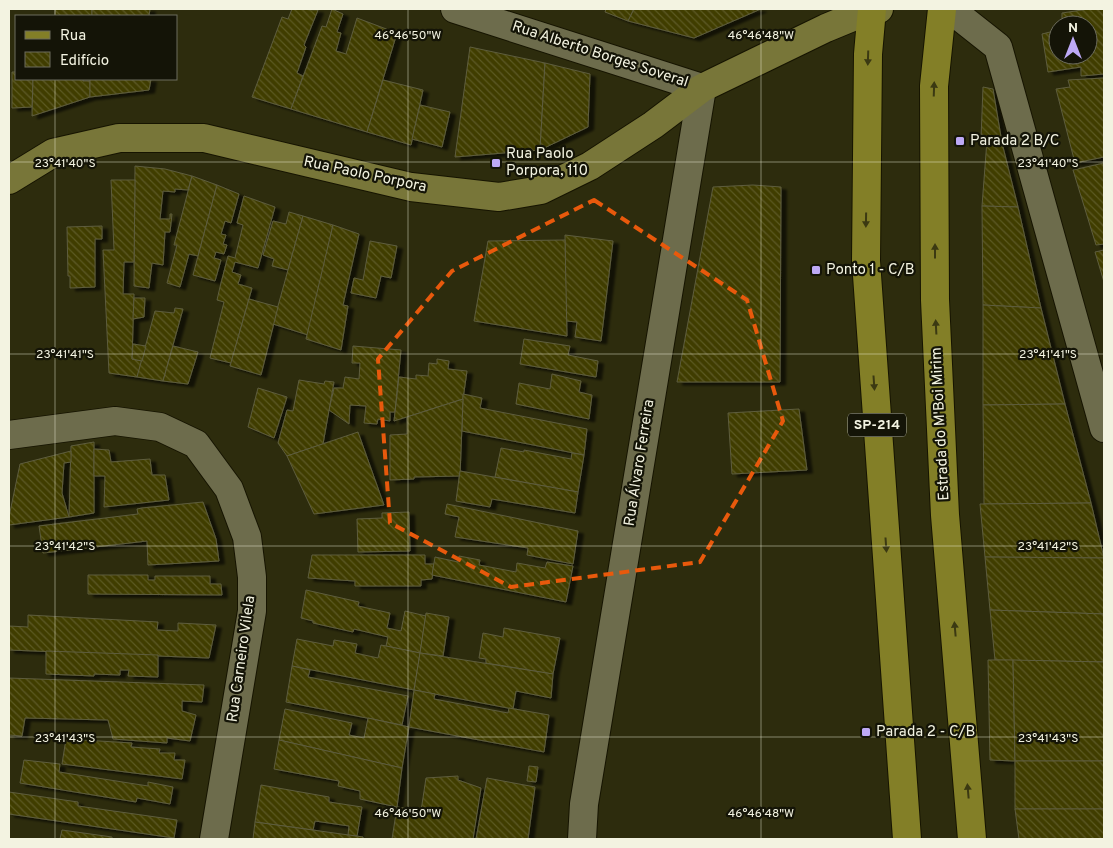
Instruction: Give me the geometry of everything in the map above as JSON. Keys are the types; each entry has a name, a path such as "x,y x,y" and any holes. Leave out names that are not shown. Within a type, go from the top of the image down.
{"main road":[{"name":"SP-214","path":"872,9 868,54 866,261 907,839"},
{"name":"Estrada do M'Boi Mirim","path":"942,9 934,86 935,300 945,515 972,839"}],"street":[{"name":"Rua Alberto Borges Soveral","path":"455,9 702,88 826,28 872,9 879,9"},
{"path":"950,9 998,47 1104,428"},
{"name":"Rua Paolo Porpora","path":"9,180 54,153 119,138 204,138 411,187 499,197 541,190 590,166 653,125 702,88"},
{"name":"Rua Álvaro Ferreira","path":"582,839 587,784 702,88"},
{"name":"Rua Carneiro Vilela","path":"9,435 115,422 160,427 196,444 229,489 247,537 252,578 252,611 214,839"}],"highlighted area":[{"path":"594,200 747,300 783,421 700,562 511,587 390,523 378,359 452,271"}],"building":[{"path":"55,9 92,9 92,15 55,15"},
{"path":"92,9 150,9 149,15 92,15"},
{"path":"292,9 318,10 304,45 306,47 297,73 303,76 291,109 252,97 282,17 288,19"},
{"path":"332,9 343,14 337,32 341,33 336,51 346,54 357,18 397,33 367,132 291,109 322,26 326,27"},
{"path":"606,9 634,9 628,21 605,12"},
{"path":"634,9 761,9 694,38 628,21"},
{"path":"1104,9 1104,74 1081,76 1081,67 1048,72 1042,34 1048,32 1048,65 1098,65 1098,15 1062,15 1062,13"},
{"path":"470,47 545,63 540,150 455,157"},
{"path":"545,63 590,74 588,127 540,150"},
{"path":"12,72 15,72 15,80 33,80 32,107 12,108"},
{"path":"1104,78 1104,157 1075,163 1056,89 1070,87 1068,80"},
{"path":"33,80 90,81 90,97 32,116"},
{"path":"90,80 151,80 149,90 90,97"},
{"path":"383,80 423,90 411,145 367,132"},
{"path":"983,87 993,89 1002,143 981,139"},
{"path":"420,105 450,112 442,147 412,139"},
{"path":"987,140 1002,143 1018,207 982,206"},
{"path":"1104,163 1104,244 1096,245 1073,170"},
{"path":"135,166 165,169 192,176 188,190 175,189 175,192 163,191 160,219 170,219 170,214 172,214 170,232 165,232 163,265 152,263 149,288 134,286"},
{"path":"192,176 217,185 198,256 189,254 180,287 167,283 177,245 174,245"},
{"path":"111,180 135,180 134,262 124,262 123,294 134,294 132,359 142,361 137,377 109,373 103,250 114,250"},
{"path":"217,185 239,194 231,223 225,221 221,234 226,235 223,244 227,245 224,254 216,252 214,258 221,260 215,281 193,275"},
{"path":"753,185 781,187 780,382 677,382 713,187"},
{"path":"244,196 275,207 258,268 235,262 232,272 241,275 238,284 252,288 231,363 210,358 224,302 217,300 228,256 235,258 243,225 237,223"},
{"path":"982,206 1018,207 1041,308 983,305"},
{"path":"289,212 303,216 288,270 272,266 274,259 263,255 273,221 286,224"},
{"path":"303,216 333,225 308,335 273,324"},
{"path":"333,225 359,234 343,305 348,306 341,350 306,339"},
{"path":"102,226 102,239 95,239 95,287 70,288 67,227"},
{"path":"565,235 613,241 601,341 575,337 577,322 566,321"},
{"path":"565,240 567,336 474,321 488,241"},
{"path":"370,241 397,246 391,278 381,276 376,298 351,293 354,278 363,280"},
{"path":"1104,250 1104,282 1095,252"},
{"path":"134,298 145,298 144,317 133,319"},
{"path":"249,299 278,307 261,375 230,366"},
{"path":"983,305 1041,308 1065,404 983,405"},
{"path":"175,308 183,309 163,381 137,377 155,311 174,313"},
{"path":"524,339 570,346 568,355 598,361 596,377 520,364"},
{"path":"133,344 146,346 142,361 132,359"},
{"path":"173,346 198,352 188,384 163,381"},
{"path":"353,346 401,350 395,412 390,412 390,421 378,419 377,424 364,423 366,406 350,405 349,424 329,410 334,388 343,388 345,377 359,379 360,363 352,363"},
{"path":"437,359 449,361 448,369 467,371 463,399 394,421 399,377 416,379 416,375 428,376 429,363 437,364"},
{"path":"552,374 581,381 579,392 592,395 589,419 516,404 519,383 550,389"},
{"path":"299,380 324,384 325,381 334,382 323,444 287,456 278,443 287,410 293,411"},
{"path":"258,388 287,397 274,438 248,427"},
{"path":"463,394 482,398 480,408 587,429 584,455 462,431"},
{"path":"463,399 460,476 414,477 414,479 390,480 390,435 407,434 407,417"},
{"path":"1065,404 1091,503 984,504 983,405"},
{"path":"799,409 807,470 732,474 728,413"},
{"path":"358,432 384,505 314,514 287,456"},
{"path":"94,442 94,513 69,517 71,446"},
{"path":"501,448 524,452 524,450 571,459 572,453 584,455 578,492 495,477"},
{"path":"94,449 109,450 111,462 150,459 152,475 165,475 169,500 104,507 105,476 94,476"},
{"path":"71,451 71,462 64,463 62,493 69,517 9,525 20,464"},
{"path":"460,471 578,492 575,513 492,499 490,507 456,501"},
{"path":"203,502 216,539 219,561 148,565 147,541 43,553 39,526 138,514 137,509 142,508"},
{"path":"1091,503 1104,558 985,557 980,504"},
{"path":"447,504 578,531 573,564 527,555 528,548 455,537 459,517 445,514"},
{"path":"409,512 410,551 358,552 357,519 382,518 382,513"},
{"path":"312,555 425,555 425,564 434,564 432,579 421,580 421,586 355,586 355,581 308,578"},
{"path":"459,556 480,560 479,565 516,572 517,563 545,568 547,562 573,566 566,602 432,575 435,557 458,562"},
{"path":"985,557 1104,558 1104,614 990,610"},
{"path":"88,575 148,575 148,580 155,580 155,576 210,576 210,584 221,584 222,595 88,594"},
{"path":"306,590 359,602 358,606 390,613 387,628 401,631 405,611 426,616 420,653 386,646 388,637 354,629 353,632 313,623 313,621 301,618"},
{"path":"990,610 1104,614 1104,662 995,660"},
{"path":"426,613 449,617 443,656 420,653"},
{"path":"28,615 158,622 157,630 178,631 178,623 216,625 209,658 9,650 9,626 28,627"},
{"path":"504,628 560,638 553,674 486,663 486,659 479,658 483,633 503,637"},
{"path":"297,639 333,646 334,640 357,644 355,653 378,658 381,645 420,653 414,690 292,666"},
{"path":"46,651 158,655 158,677 128,676 129,670 120,670 120,675 46,674"},
{"path":"420,653 553,674 551,698 516,691 513,709 414,690"},
{"path":"988,660 1013,660 1015,761 990,760"},
{"path":"1013,660 1104,662 1104,761 1015,761"},
{"path":"292,666 310,670 308,677 408,696 402,725 286,702"},
{"path":"9,678 204,685 202,702 182,701 182,711 196,715 190,741 167,738 167,743 113,739 108,720 25,718 22,736 9,735"},
{"path":"414,690 435,694 434,699 508,713 509,708 549,715 544,752 409,727"},
{"path":"285,709 352,723 349,735 364,738 368,718 409,727 402,768 279,740"},
{"path":"66,739 132,743 131,747 160,749 159,753 175,753 174,760 185,760 182,779 62,764"},
{"path":"279,740 402,768 397,807 360,799 360,791 338,786 339,781 274,769"},
{"path":"24,760 60,764 59,772 148,786 148,782 173,787 170,804 137,798 136,802 20,783"},
{"path":"1015,761 1104,761 1104,809 1015,809"},
{"path":"529,766 538,767 536,782 527,781"},
{"path":"458,776 458,780 481,788 473,839 392,839 397,807 421,811 426,778"},
{"path":"487,778 535,787 528,839 476,839"},
{"path":"261,785 329,797 329,802 362,807 357,836 348,835 349,826 315,821 313,830 255,822"},
{"path":"9,792 78,802 78,806 177,820 174,838 9,814"},
{"path":"1015,809 1104,809 1104,839 1019,839"},
{"path":"255,822 363,837 363,839 253,839"},
{"path":"62,830 112,837 112,839 60,839"}],"place":[{"name":"Parada 2 B/C","path":"960,141"},
{"name":"Rua Paolo Porpora, 110","path":"496,163"},
{"name":"Ponto 1 - C/B","path":"816,270"},
{"name":"Parada 2 - C/B","path":"866,732"}]}
